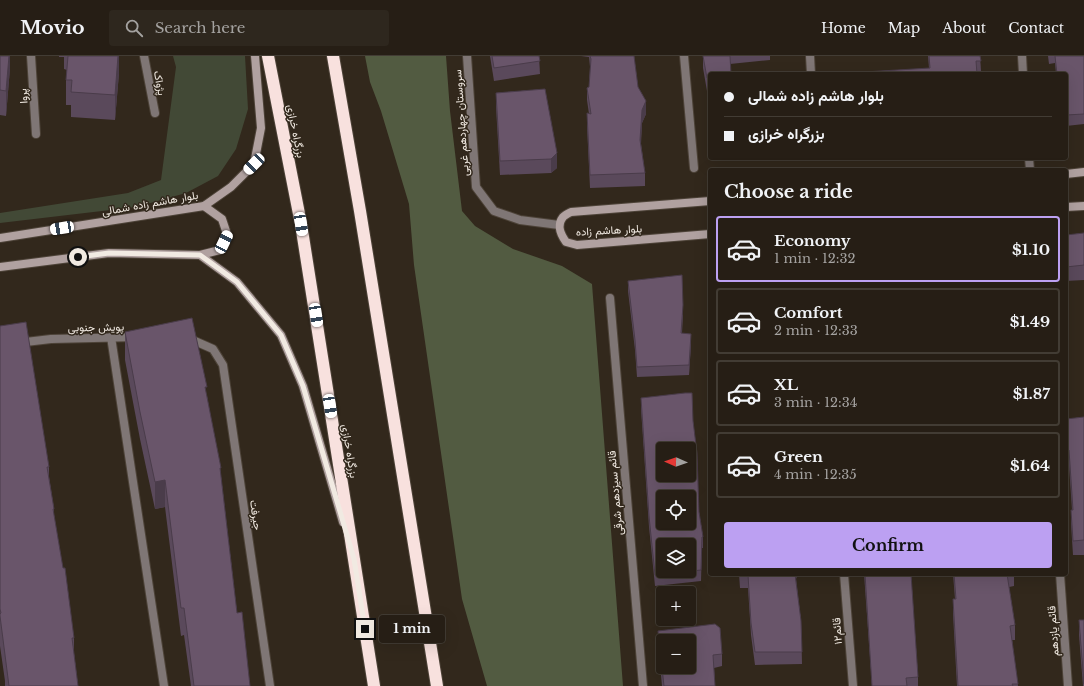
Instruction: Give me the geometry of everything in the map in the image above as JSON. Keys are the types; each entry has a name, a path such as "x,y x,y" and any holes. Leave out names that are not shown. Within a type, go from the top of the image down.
{"highway":[{"name":"بزرگراه خرازی","path":"268,56 301,224 374,686"},
{"path":"333,56 360,211 437,686"}],"street":[{"name":"پروا","path":"31,56 36,134"},
{"name":"پژواک","path":"144,56 155,113"},
{"name":"بلوار هاشم زاده شمالی","path":"0,238 204,206 231,187 254,164 261,128 255,56"},
{"name":"سروستان چهاردهم غربی","path":"467,56 476,187 494,211 520,220 559,225"},
{"path":"684,56 694,168"},
{"path":"810,56 811,72"},
{"path":"1022,56 1023,72"},
{"path":"1068,174 1084,172"},
{"name":"بلوار هاشم زاده","path":"708,201 571,212 563,217 559,225 560,234 566,242 577,245 708,234"},
{"path":"0,267 109,253 200,255 220,250 227,234 222,219 204,206"},
{"path":"1068,207 1084,206"},
{"path":"200,255 237,282 281,335 303,386 354,559"},
{"name":"قائم سیزدهم شرقی","path":"610,298 643,686"},
{"name":"جيرفت","path":"177,336 191,339 213,349 223,365 270,686"},
{"name":"پویش جنوبی","path":"0,345 51,339 148,337"},
{"path":"111,338 164,686"},
{"name":"قائم۱۲","path":"844,576 853,686"},
{"name":"قائم یازدهم","path":"1060,576 1068,686"}],"green space":[{"path":"173,56 245,56 248,109 236,149 218,176 186,193 136,207 0,223 0,213 128,193 161,180 176,67"},
{"path":"365,56 446,56 450,111 462,211 475,226 513,249 562,266 592,284 623,686 487,686 462,599 414,265 409,204 381,111 370,82"}],"building":[{"path":"0,56 9,56 6,91 0,90"},
{"path":"68,56 118,56 115,95 71,92 72,80 66,80"},
{"path":"492,56 539,56 540,61 494,68"},
{"path":"590,56 634,56 638,87 646,101 642,110 640,140 645,173 590,175 587,113 591,114 587,88 589,87"},
{"path":"703,56 730,56 731,72 708,72 708,79"},
{"path":"929,56 980,56 981,61 976,61 977,72 864,72 930,68"},
{"path":"1055,56 1084,56 1084,114 1068,115 1068,72 1057,72"},
{"path":"545,89 557,153 551,159 500,161 496,93"},
{"path":"1084,233 1084,265 1068,267 1068,235"},
{"path":"682,275 683,305 681,333 691,334 689,365 637,367 628,281"},
{"path":"192,318 207,387 205,387 221,468 237,613 242,612 250,686 194,686 184,608 181,608 165,480 155,482 125,332"},
{"path":"26,322 49,467 47,467 53,509 63,568 65,568 74,638 72,638 78,686 9,686 0,616 0,326"},
{"path":"692,393 696,442 656,442 656,482 696,482 696,445 699,512 703,537 701,570 696,571 696,538 656,538 655,575 649,516 641,398"},
{"path":"1084,417 1084,540 1073,541 1071,510 1073,510 1068,450 1068,419"},
{"path":"748,576 795,576 801,621 802,652 755,652 751,623"},
{"path":"865,576 911,576 918,677 906,678 907,686 872,686"},
{"path":"954,576 1007,576 1015,625 1010,626 1018,684 1012,684 1013,686 958,686 953,599 956,599"},
{"path":"1079,620 1084,620 1084,684"},
{"path":"715,624 720,628 722,654 713,655 715,686 664,686 663,674 696,674 696,634 658,634 658,631"}],"route":[{"path":"78,257 109,253 200,255 237,282 281,335 303,386 354,559 365,629"}]}
